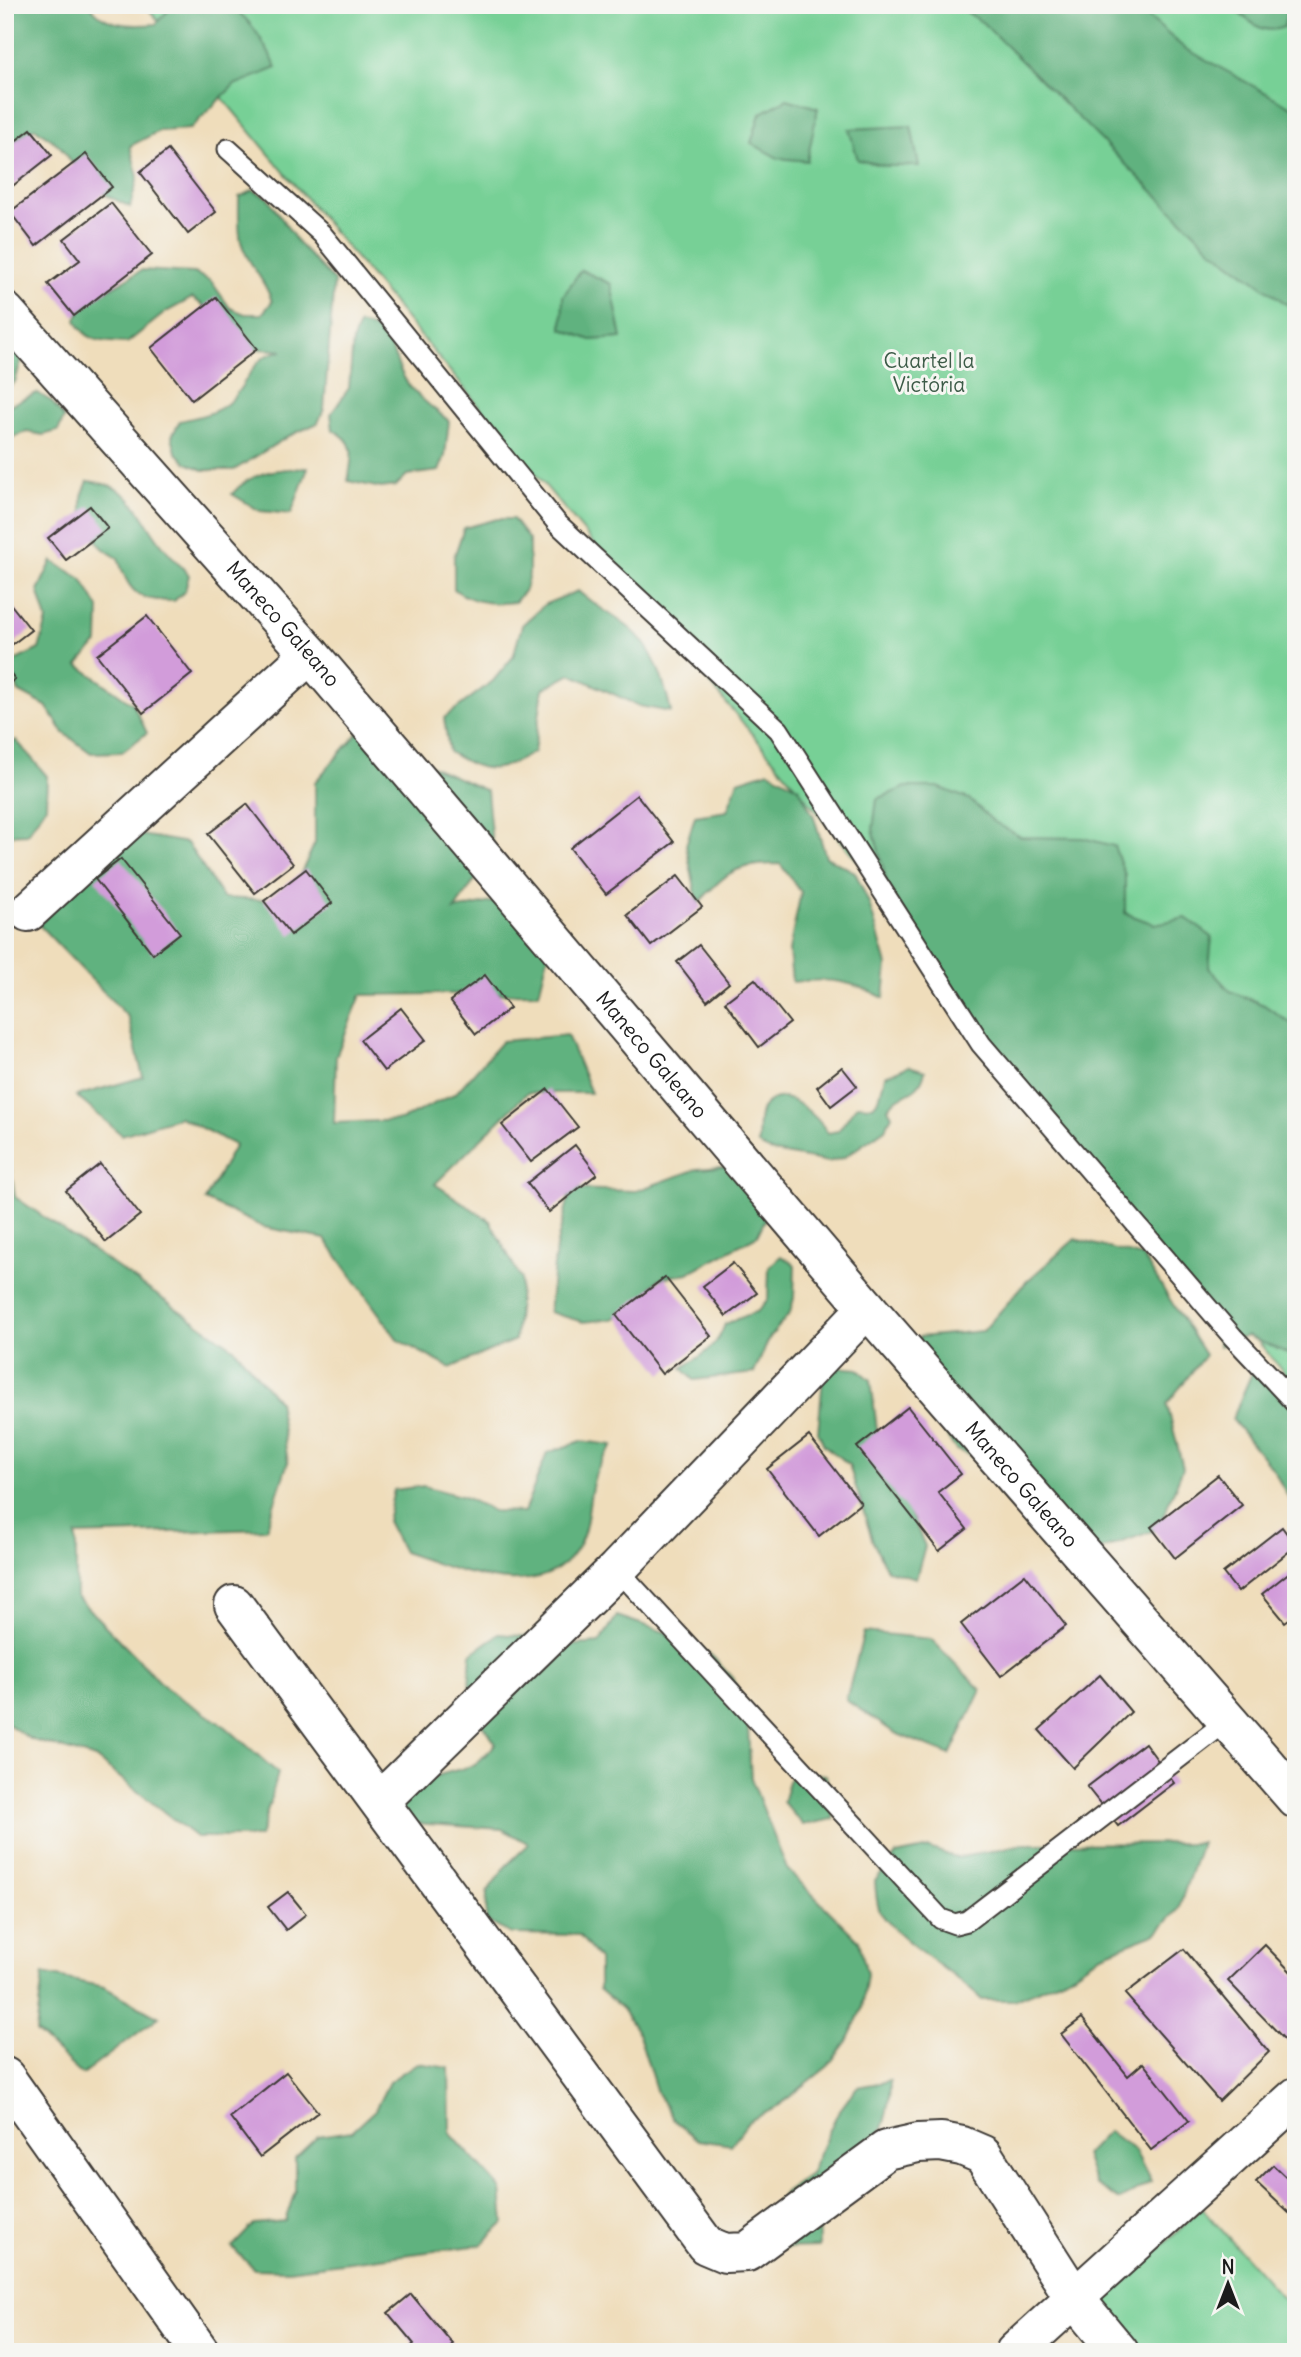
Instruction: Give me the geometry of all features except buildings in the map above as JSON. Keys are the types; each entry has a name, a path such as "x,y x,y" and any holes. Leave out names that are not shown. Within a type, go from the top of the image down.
{"street":[{"name":"Maneco Galeano","path":"5,312 310,654 867,1308 1296,1799"},
{"path":"28,912 310,654"},
{"path":"381,1800 617,1569 867,1308"},
{"path":"234,1605 381,1800 706,2245 725,2253 747,2252 886,2150 918,2143 941,2142 983,2155 1075,2299 1119,2352"},
{"path":"5,2077 200,2352"},
{"path":"1015,2352 1296,2097"}],"lane":[{"path":"228,149 322,234 557,523 779,730 981,1044 1233,1337 1296,1404"},
{"path":"617,1569 941,1919 955,1924 967,1921 1227,1721"}],"green space":[{"path":"5,5 90,5 103,18 138,25 156,24 173,5 224,5 249,22 277,68 234,85 190,129 159,131 130,146 138,177 130,207 104,194 79,172 59,145 35,128 5,147"},
{"name":"Cuartel la Victória","path":"145,5 1296,5 1296,1387"},
{"path":"956,5 1135,5 1183,47 1293,108 1296,111 1296,311 1210,248 983,23"},
{"path":"1223,5 1283,5 1287,12 1284,27 1267,30 1260,28"},
{"path":"787,99 818,108 807,161 778,158 751,143 760,114"},
{"path":"911,126 919,166 887,166 858,160 849,129"},
{"path":"253,190 268,198 298,243 334,281 324,409 318,423 289,436 234,470 203,470 187,463 176,452 172,436 180,421 223,407 235,396 264,357 283,351 254,349 241,344 226,332 207,309 192,298 166,312 127,343 96,340 80,328 76,320 82,305 142,270 194,273 211,281 230,308 245,314 262,314 272,302 244,250 239,231 239,197"},
{"path":"581,270 611,284 622,338 591,340 562,329 563,296"},
{"path":"5,313 24,352 15,382 5,391"},
{"path":"359,324 380,333 386,339 408,384 449,421 445,456 439,471 407,475 396,486 381,488 348,481 351,465 350,445 333,430 331,414 349,388 353,340"},
{"path":"37,393 51,401 64,418 58,431 43,435 27,432 5,440 5,407"},
{"path":"308,468 291,514 260,511 232,494 257,475 276,470"},
{"path":"88,481 115,488 125,494 163,546 189,575 185,591 174,601 151,599 136,592 126,579 118,558 100,545 93,525 82,513 82,496"},
{"path":"497,519 513,519 529,540 529,574 525,590 515,602 483,602 454,589 454,557 464,528"},
{"path":"52,561 82,579 99,608 98,642 78,665 133,704 147,733 122,752 91,753 64,733 46,706 18,691 12,662 39,649 47,620 38,590"},
{"path":"578,591 627,626 644,644 661,676 671,712 639,706 571,674 543,689 534,752 510,764 491,768 472,764 449,752 444,718 493,681 513,657 522,625 545,604"},
{"path":"358,733 487,791 493,855 454,910 496,901 554,932 539,993 361,995 336,1056 334,1123 401,1120 456,1093 502,1041 567,1035 591,1093 527,1093 435,1184 490,1221 521,1279 515,1340 450,1368 398,1340 325,1239 263,1227 205,1200 235,1145 180,1117 122,1135 76,1096 143,1077 128,1017 39,925 119,831 187,843 223,898 288,901 315,843 315,782"},
{"path":"16,740 47,776 46,806 27,834 5,835 5,749"},
{"path":"769,771 799,788 814,817 826,857 855,872 869,903 887,965 884,998 861,987 839,982 792,982 789,951 801,892 780,864 753,866 733,872 698,904 686,845 695,816 727,811 738,781"},
{"path":"906,787 938,787 969,799 993,821 1021,837 1083,838 1114,846 1125,875 1125,913 1154,924 1186,918 1212,937 1209,968 1230,991 1264,1005 1296,1027 1296,1357 1247,1336 1219,1346 1214,1315 1048,1130 889,890 873,829 877,799"},
{"path":"909,1066 925,1071 918,1086 898,1098 888,1108 892,1115 885,1129 843,1158 828,1162 773,1152 758,1145 760,1114 764,1106 772,1100 790,1100 809,1111 828,1133 838,1131 857,1105 873,1106 879,1099 885,1076"},
{"path":"5,1127 15,1197 235,1349 278,1401 288,1462 266,1529 76,1535 76,1596 168,1690 226,1727 278,1773 260,1837 196,1837 95,1758 30,1739 5,1722"},
{"path":"732,1166 772,1206 757,1236 688,1273 659,1279 639,1303 613,1319 583,1322 549,1312 556,1247 571,1189 636,1191 697,1169"},
{"path":"1075,1239 1143,1257 1205,1355 1167,1404 1183,1468 1158,1529 1100,1550 1014,1471 956,1450 922,1398 919,1337 983,1331 1026,1282"},
{"path":"781,1256 795,1265 794,1298 790,1313 770,1337 754,1373 694,1380 682,1368 713,1345 725,1324 758,1311 768,1299 769,1267"},
{"path":"1257,1361 1296,1385 1296,1511 1272,1468 1232,1419"},
{"path":"824,1366 858,1369 871,1380 877,1430 896,1456 899,1487 925,1546 916,1578 887,1570 873,1542 849,1465 824,1445 818,1432"},
{"path":"581,1441 613,1445 593,1481 583,1536 569,1559 550,1573 528,1579 503,1580 451,1568 403,1552 387,1521 394,1490 424,1486 464,1497 493,1511 524,1512 547,1453"},
{"path":"617,1616 685,1639 713,1657 734,1680 747,1712 751,1778 787,1869 859,1941 867,1974 862,2009 847,2041 827,2067 777,2107 749,2121 731,2145 698,2140 675,2121 657,2093 639,2035 622,2009 599,1989 599,1959 579,1935 511,1934 486,1921 487,1892 506,1866 529,1844 502,1829 369,1820 381,1791 475,1765 496,1744 480,1721 472,1702 469,1682 471,1654 499,1634 531,1637 563,1646 599,1643"},
{"path":"864,1632 931,1639 981,1690 950,1755 895,1733 846,1700"},
{"path":"792,1772 826,1775 834,1819 803,1825 783,1802"},
{"path":"1201,1843 1178,1910 1157,1933 1100,1955 1073,1974 1014,2000 982,2000 901,1935 881,1913 877,1902 875,1881 896,1855 929,1848 958,1858 1023,1844"},
{"path":"43,1974 104,1987 159,2017 82,2075 36,2032"},
{"path":"417,2063 449,2068 450,2133 501,2189 504,2223 481,2245 288,2270 254,2269 232,2247 254,2224 285,2221 295,2191 295,2158 318,2136 352,2131 375,2110 389,2082"},
{"path":"890,2081 889,2103 878,2138 858,2167 818,2212 819,2247 777,2248 767,2218 785,2192 810,2174 837,2114 857,2087"},
{"path":"1108,2131 1135,2151 1151,2182 1120,2200 1095,2184 1085,2155"},
{"path":"1202,2208 1296,2313 1296,2352 1142,2352 1102,2304"}]}
